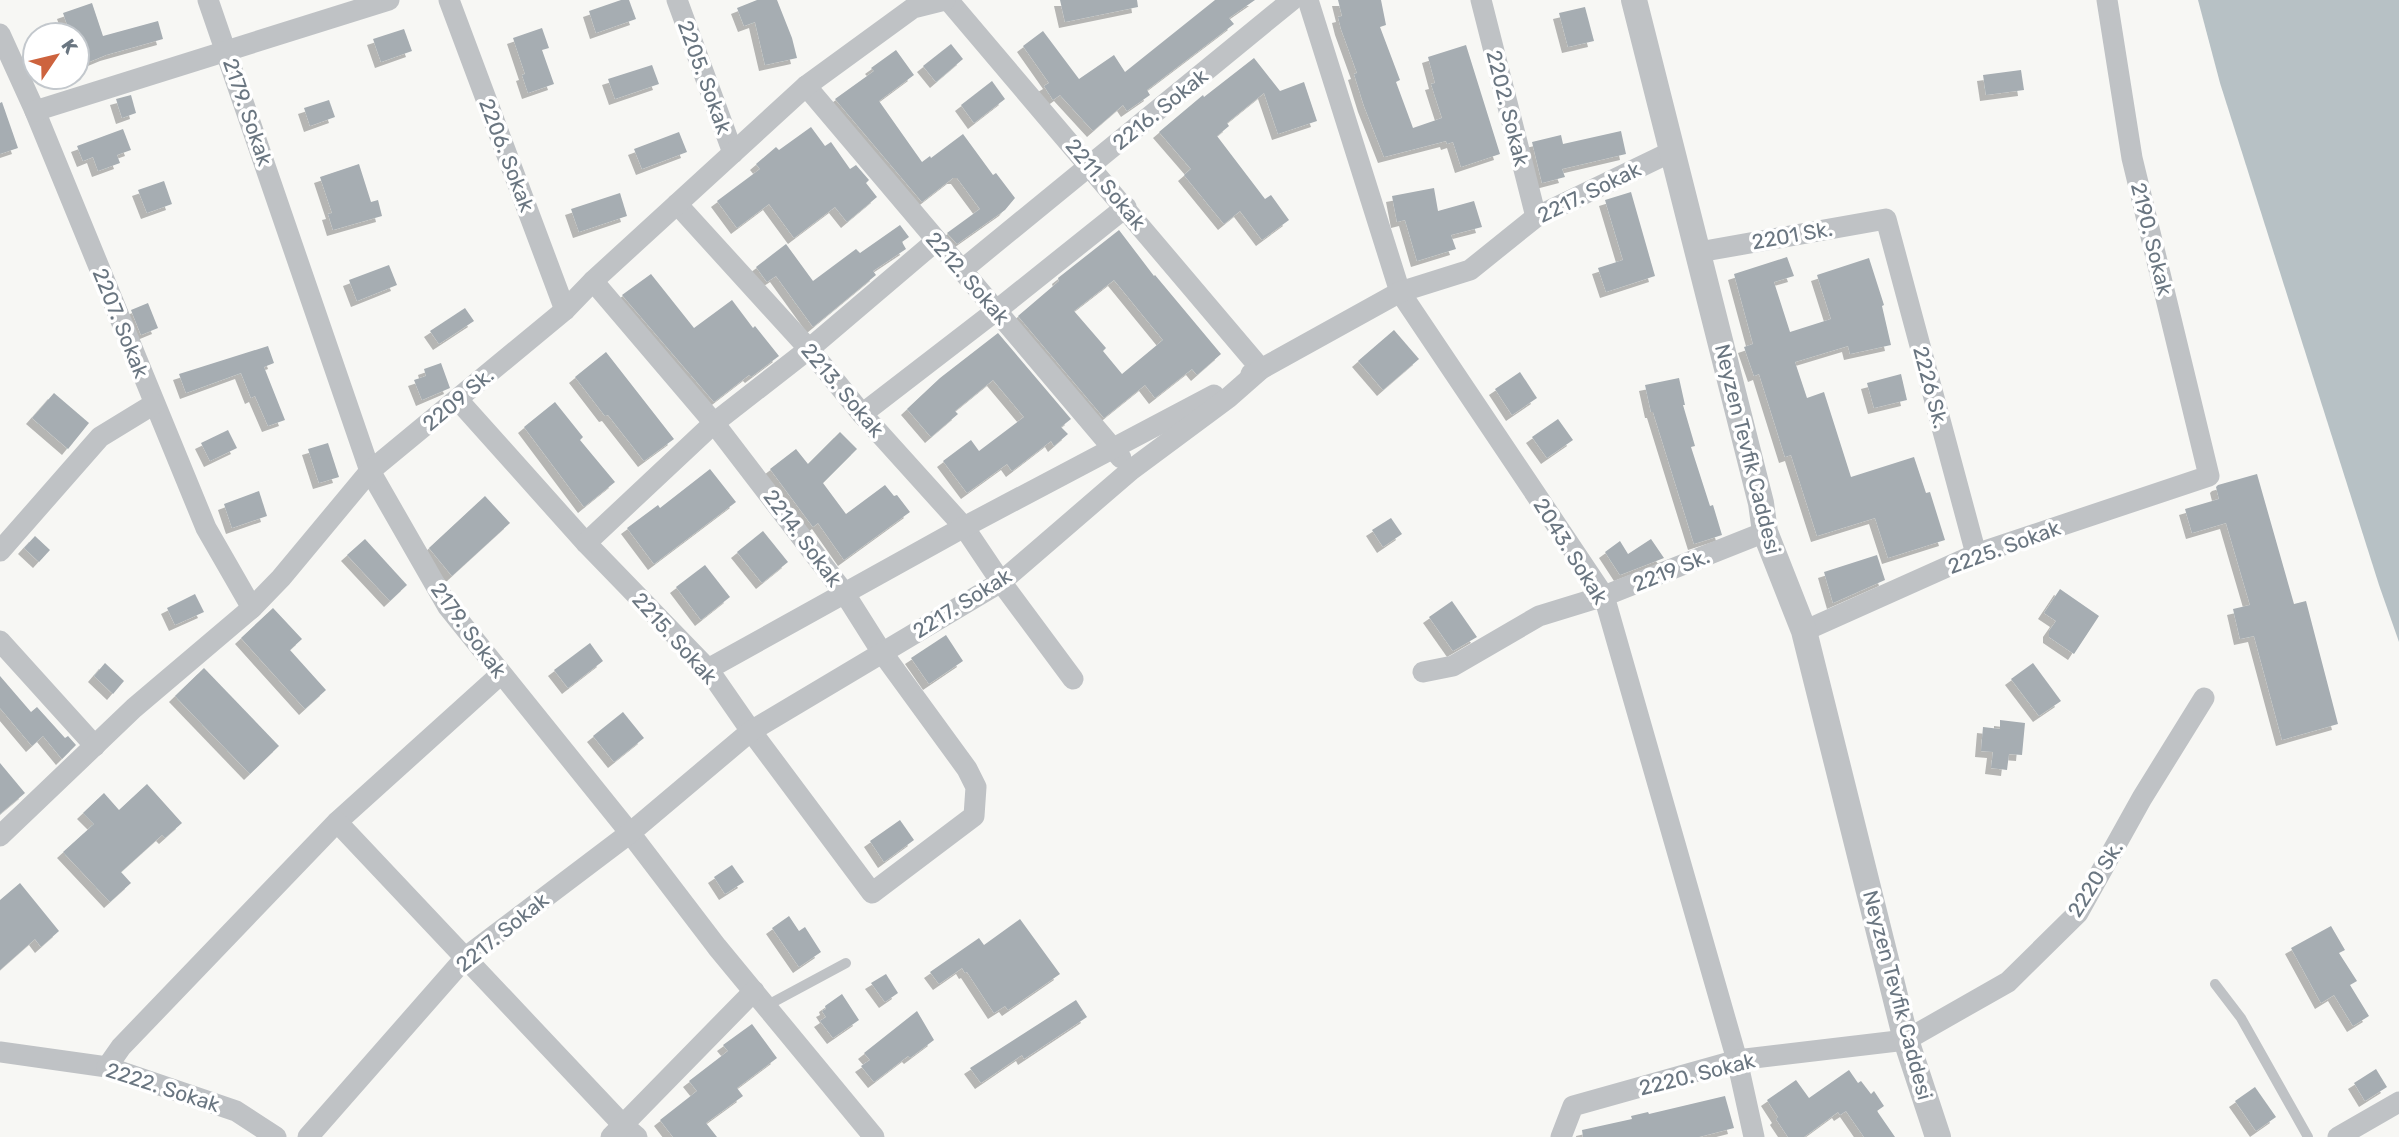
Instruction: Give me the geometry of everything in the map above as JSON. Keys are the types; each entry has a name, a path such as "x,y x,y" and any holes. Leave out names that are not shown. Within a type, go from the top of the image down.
{"street":[{"name":"2179. Sokak","path":"208,0 370,471 448,607 630,833 717,947 872,1135"},
{"path":"34,111 389,0"},
{"name":"2206. Sokak","path":"449,0 565,310"},
{"name":"2205. Sokak","path":"677,0 733,153"},
{"name":"2209 Sk.","path":"0,836 134,708 252,608 281,579 370,471 565,310 593,281 806,86 912,4 947,0"},
{"name":"2211. Sokak","path":"947,0 1091,165 1261,369"},
{"name":"2216. Sokak","path":"962,270 1292,0"},
{"name":"2043. Sokak","path":"1308,0 1400,292 1604,596 1737,1060 1754,1137"},
{"name":"2202. Sokak","path":"1481,0 1536,217"},
{"name":"Neyzen Tevfik Caddesi","path":"1634,0 1761,503 1765,532 1804,631 1906,1040 1938,1137"},
{"name":"2190. Sokak","path":"2107,0 2132,158 2209,476"},
{"name":"2207. Sokak","path":"0,34 206,528 252,608"},
{"name":"2212. Sokak","path":"806,86 1131,470"},
{"name":"2217. Sokak","path":"309,1137 466,957 630,833 751,731 1001,582 1131,470 1261,369 1400,292 1470,270 1536,217 1673,151"},
{"name":"2213. Sokak","path":"677,204 809,349 862,414 964,527 1073,679"},
{"path":"862,414 1126,207"},
{"name":"2201 Sk.","path":"1699,252 1886,219"},
{"name":"2226 Sk.","path":"1886,219 1976,554"},
{"path":"586,543 714,423 809,349 936,241"},
{"name":"2214. Sokak","path":"593,281 714,423 845,594 881,652 967,769 976,787 974,816 872,893"},
{"path":"708,669 964,527 1114,450 1261,369"},
{"name":"2215. Sokak","path":"458,400 586,543 708,669 872,893"},
{"path":"0,551 100,437 154,404"},
{"name":"2225. Sokak","path":"1804,631 1976,554 2209,476"},
{"name":"2219 Sk.","path":"1423,672 1453,666 1539,616 1604,596 1765,532"},
{"path":"0,641 95,746"},
{"path":"107,1067 121,1046 337,822 501,674"},
{"name":"2220 Sk.","path":"1906,1040 2008,982 2078,913 2142,798 2204,698"},
{"path":"337,822 466,957 624,1133 760,998"},
{"name":"2220. Sokak","path":"1561,1137 1573,1107 1737,1060 1906,1040"},
{"name":"2222. Sokak","path":"0,1052 107,1067 236,1111 276,1137"},
{"path":"2338,1137 2399,1102"}],"lane":[{"path":"760,998 846,963"},
{"path":"2215,984 2241,1018 2308,1137"}],"shaded area":[{"path":"2198,0 2399,0 2399,642 2220,83"}],"building":[{"path":"621,0 629,0 636,19 596,33 589,11"},
{"path":"757,0 777,0 797,58 765,65 755,22 744,26 737,8"},
{"path":"1060,0 1137,0 1138,7 1065,22"},
{"path":"1215,0 1255,0 1229,18 1234,24 1147,90 1150,95 1127,111 1123,105 1093,131 1060,95 1053,100 1044,86 1049,83 1023,46 1043,31 1079,79 1114,55 1125,72"},
{"path":"1338,0 1381,0 1386,25 1380,27 1400,80 1396,82 1413,128 1442,118 1431,84 1435,83 1428,57 1466,45 1500,154 1461,167 1453,142 1447,144 1446,141 1384,157 1354,74 1357,73 1338,17 1342,16"},
{"path":"92,3 103,36 158,21 163,39 91,61 91,21 66,21 63,13"},
{"path":"1585,7 1594,41 1568,47 1559,13"},
{"path":"542,28 549,48 542,50 554,84 528,93 522,75 525,74 513,38"},
{"path":"404,29 412,51 381,62 373,39"},
{"path":"951,44 963,59 936,82 923,66"},
{"path":"896,50 914,75 879,101 922,162 963,134 993,175 996,173 1015,198 1005,210 957,244 947,233 980,209 957,178 953,178 922,202 835,99 874,71 871,68"},
{"path":"1254,58 1280,91 1304,82 1317,121 1278,134 1264,93 1227,123 1229,126 1217,136 1265,199 1271,195 1289,220 1262,240 1240,211 1224,224 1184,175 1191,169 1159,132 1203,95 1204,97"},
{"path":"652,65 659,84 615,99 608,79"},
{"path":"2021,70 2024,90 1986,95 1983,75"},
{"path":"992,81 1005,99 974,123 961,105"},
{"path":"131,95 136,113 122,118 116,99"},
{"path":"329,100 335,117 310,126 304,108"},
{"path":"2,102 18,148 0,154 0,103"},
{"path":"811,127 825,146 831,142 850,169 856,165 869,180 866,183 877,197 847,222 835,207 794,238 769,204 737,228 717,201 760,169 756,164 776,147 779,150"},
{"path":"123,129 131,150 117,155 120,163 98,171 93,157 83,161 77,146"},
{"path":"1621,131 1626,154 1562,169 1565,177 1542,183 1532,142 1561,135 1563,144"},
{"path":"679,132 687,152 642,169 634,149"},
{"path":"359,164 371,202 378,200 382,216 333,230 328,214 332,213 320,177"},
{"path":"164,181 172,204 147,213 138,190"},
{"path":"1434,188 1438,211 1474,201 1482,227 1451,235 1456,249 1417,261 1405,220 1397,222 1392,196"},
{"path":"1631,192 1655,276 1606,292 1598,268 1623,260 1605,200"},
{"path":"620,193 627,216 579,232 571,209"},
{"path":"900,225 909,237 902,242 906,249 873,271 876,275 813,327 776,276 767,282 756,267 786,244 813,281 856,249 860,253"},
{"path":"1119,230 1154,276 1221,354 1197,375 1192,369 1155,398 1145,385 1104,418 1018,316 1059,281 1058,278","holes":["1114,280 1163,340 1122,374 1103,351 1106,348 1074,311"]},
{"path":"1787,257 1794,276 1774,282 1790,332 1831,319 1817,275 1869,258 1884,305 1882,306 1891,345 1850,354 1848,346 1795,362 1807,398 1824,392 1851,477 1914,457 1926,493 1930,492 1945,540 1888,558 1875,518 1817,536 1791,455 1785,457 1759,374 1754,376 1744,347 1753,344 1734,274"},
{"path":"389,265 397,285 357,301 349,280"},
{"path":"651,274 694,328 732,300 779,356 714,402 622,295"},
{"path":"148,303 158,328 141,335 131,310"},
{"path":"465,308 474,321 439,344 430,331"},
{"path":"1394,330 1419,359 1383,390 1358,361"},
{"path":"998,333 1071,419 1061,427 1068,434 1054,446 1051,441 1012,471 1007,464 967,493 943,461 971,440 979,451 1024,417 993,380 955,411 958,414 931,437 907,409 940,378"},
{"path":"268,346 274,363 264,367 285,420 268,426 255,396 251,398 241,373 186,393 179,374"},
{"path":"606,352 674,439 644,461 575,377"},
{"path":"441,363 450,388 422,400 414,380 426,376 424,369"},
{"path":"1520,372 1537,398 1512,415 1495,389"},
{"path":"1901,374 1907,400 1874,408 1867,383"},
{"path":"1679,378 1683,405 1695,446 1691,447 1722,535 1694,544 1651,412 1645,385"},
{"path":"54,393 89,423 68,449 32,418"},
{"path":"555,402 583,437 580,440 615,482 584,507 524,427"},
{"path":"1558,419 1573,440 1547,458 1532,437"},
{"path":"228,430 237,448 210,461 201,443"},
{"path":"840,432 857,449 823,483 846,514 885,485 910,512 844,560 818,523 813,527 770,469 796,449 808,464"},
{"path":"328,443 339,477 319,483 308,449"},
{"path":"710,469 736,502 654,564 627,528 658,505 660,508"},
{"path":"2257,474 2294,604 2306,601 2338,724 2282,740 2254,636 2240,639 2233,609 2250,605 2226,523 2192,533 2185,509 2219,499 2216,487 2218,485"},
{"path":"259,491 267,516 232,528 224,504"},
{"path":"485,496 510,523 452,576 429,548"},
{"path":"1391,518 1402,534 1383,547 1372,530"},
{"path":"763,531 788,562 762,583 737,552"},
{"path":"35,536 50,550 39,562 24,548"},
{"path":"365,539 407,585 390,601 347,555"},
{"path":"1651,539 1664,558 1620,575 1605,552 1620,541 1628,554"},
{"path":"1877,555 1885,580 1833,603 1824,572"},
{"path":"705,565 730,597 701,620 676,587"},
{"path":"2060,589 2099,616 2074,654 2049,637 2049,631 2056,621 2044,613"},
{"path":"195,594 204,612 175,625 167,608"},
{"path":"1452,601 1477,637 1453,651 1429,617"},
{"path":"273,608 302,639 290,650 326,690 305,709 241,638"},
{"path":"946,635 963,661 929,684 911,658"},
{"path":"590,643 603,661 568,688 554,670"},
{"path":"105,663 124,681 113,694 94,676"},
{"path":"2033,663 2061,701 2039,716 2011,679"},
{"path":"204,668 279,746 250,774 175,696"},
{"path":"0,676 31,712 37,707 65,738 68,736 76,745 62,759 43,736 32,746 0,708"},
{"path":"623,712 644,738 614,762 593,736"},
{"path":"2000,720 2025,723 2022,755 2009,754 2007,770 1991,768 1993,752 1981,751 1983,727 2000,729"},
{"path":"0,763 25,793 0,814"},
{"path":"147,784 182,823 165,838 162,835 121,872 131,883 110,902 63,852 94,824 83,813 104,793 119,810"},
{"path":"900,820 914,840 884,862 870,841"},
{"path":"732,865 744,882 725,894 714,877"},
{"path":"20,883 59,931 41,947 35,939 0,970 0,900"},
{"path":"789,916 799,931 805,927 821,952 799,967 772,928"},
{"path":"1020,919 1060,974 1008,1010 1005,1006 994,1013 962,968 939,984 930,972 979,938 984,945"},
{"path":"2331,926 2345,950 2339,953 2357,981 2350,985 2369,1016 2353,1026 2334,995 2321,1003 2291,948"},
{"path":"886,974 898,993 885,1002 871,983"},
{"path":"842,994 859,1020 833,1038 820,1021 826,1017 822,1011"},
{"path":"1076,1000 1087,1017 1024,1059 1022,1055 981,1083 970,1068"},
{"path":"917,1011 934,1040 874,1082 861,1066 870,1060 864,1053"},
{"path":"752,1024 777,1058 737,1088 743,1096 706,1123 717,1137 673,1137 660,1120 697,1091 689,1081 728,1051 723,1045"},
{"path":"2376,1069 2387,1087 2365,1101 2354,1083"},
{"path":"1849,1070 1858,1083 1861,1081 1871,1094 1874,1091 1884,1106 1877,1111 1895,1137 1864,1137 1846,1111 1840,1115 1838,1112 1804,1137 1788,1137 1767,1100 1796,1080 1809,1098"},
{"path":"2255,1087 2276,1117 2256,1131 2235,1101"},
{"path":"1725,1096 1734,1128 1699,1137 1583,1137 1582,1130 1632,1119 1631,1116"}]}
